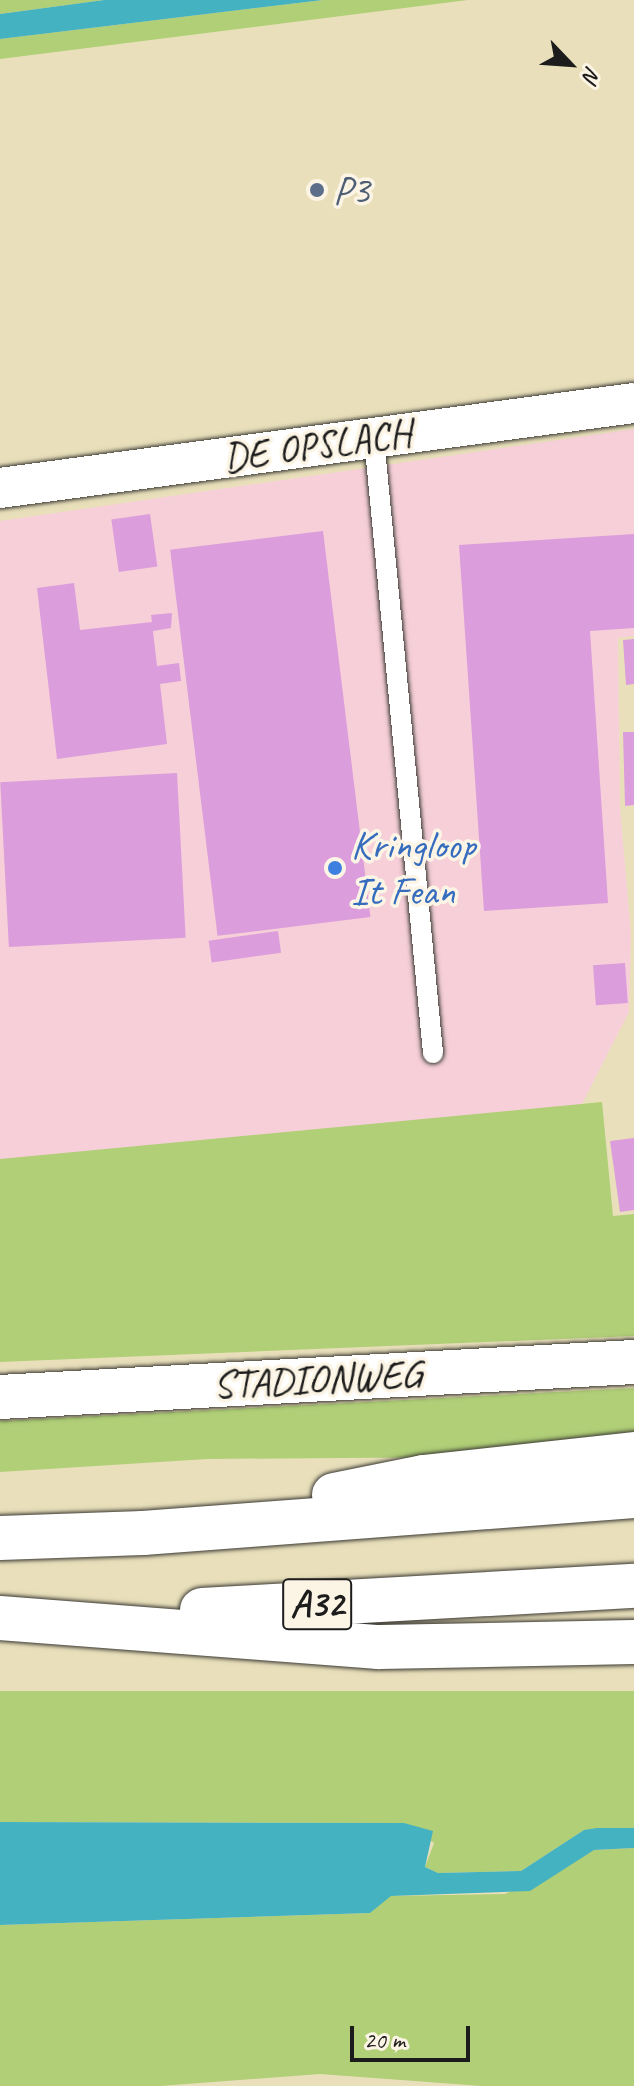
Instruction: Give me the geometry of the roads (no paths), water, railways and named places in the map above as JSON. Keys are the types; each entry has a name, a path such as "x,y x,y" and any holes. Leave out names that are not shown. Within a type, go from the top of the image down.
{"main road":[{"name":"STADIONWEG","path":"0,1397 634,1362"},
{"name":"A32","path":"143,1533 423,1477 634,1454"},
{"name":"A32","path":"0,1538 143,1533 634,1496"},
{"name":"A32","path":"0,1616 220,1610 634,1586"},
{"name":"A32","path":"0,1616 379,1647 634,1642"}],"street":[{"name":"DE OPSLACH","path":"0,488 634,403"}],"lane":[{"path":"374,438 433,1053"}],"water":[{"path":"104,0 323,0 0,39 0,14"},
{"path":"0,1822 404,1823 433,1831 425,1867 438,1873 521,1871 584,1830 597,1828 634,1828 634,1848 594,1850 530,1891 391,1896 370,1913 0,1925"}],"place":[{"name":"P3","path":"317,190"},
{"name":"Kringloop It Fean","path":"335,868"}]}
